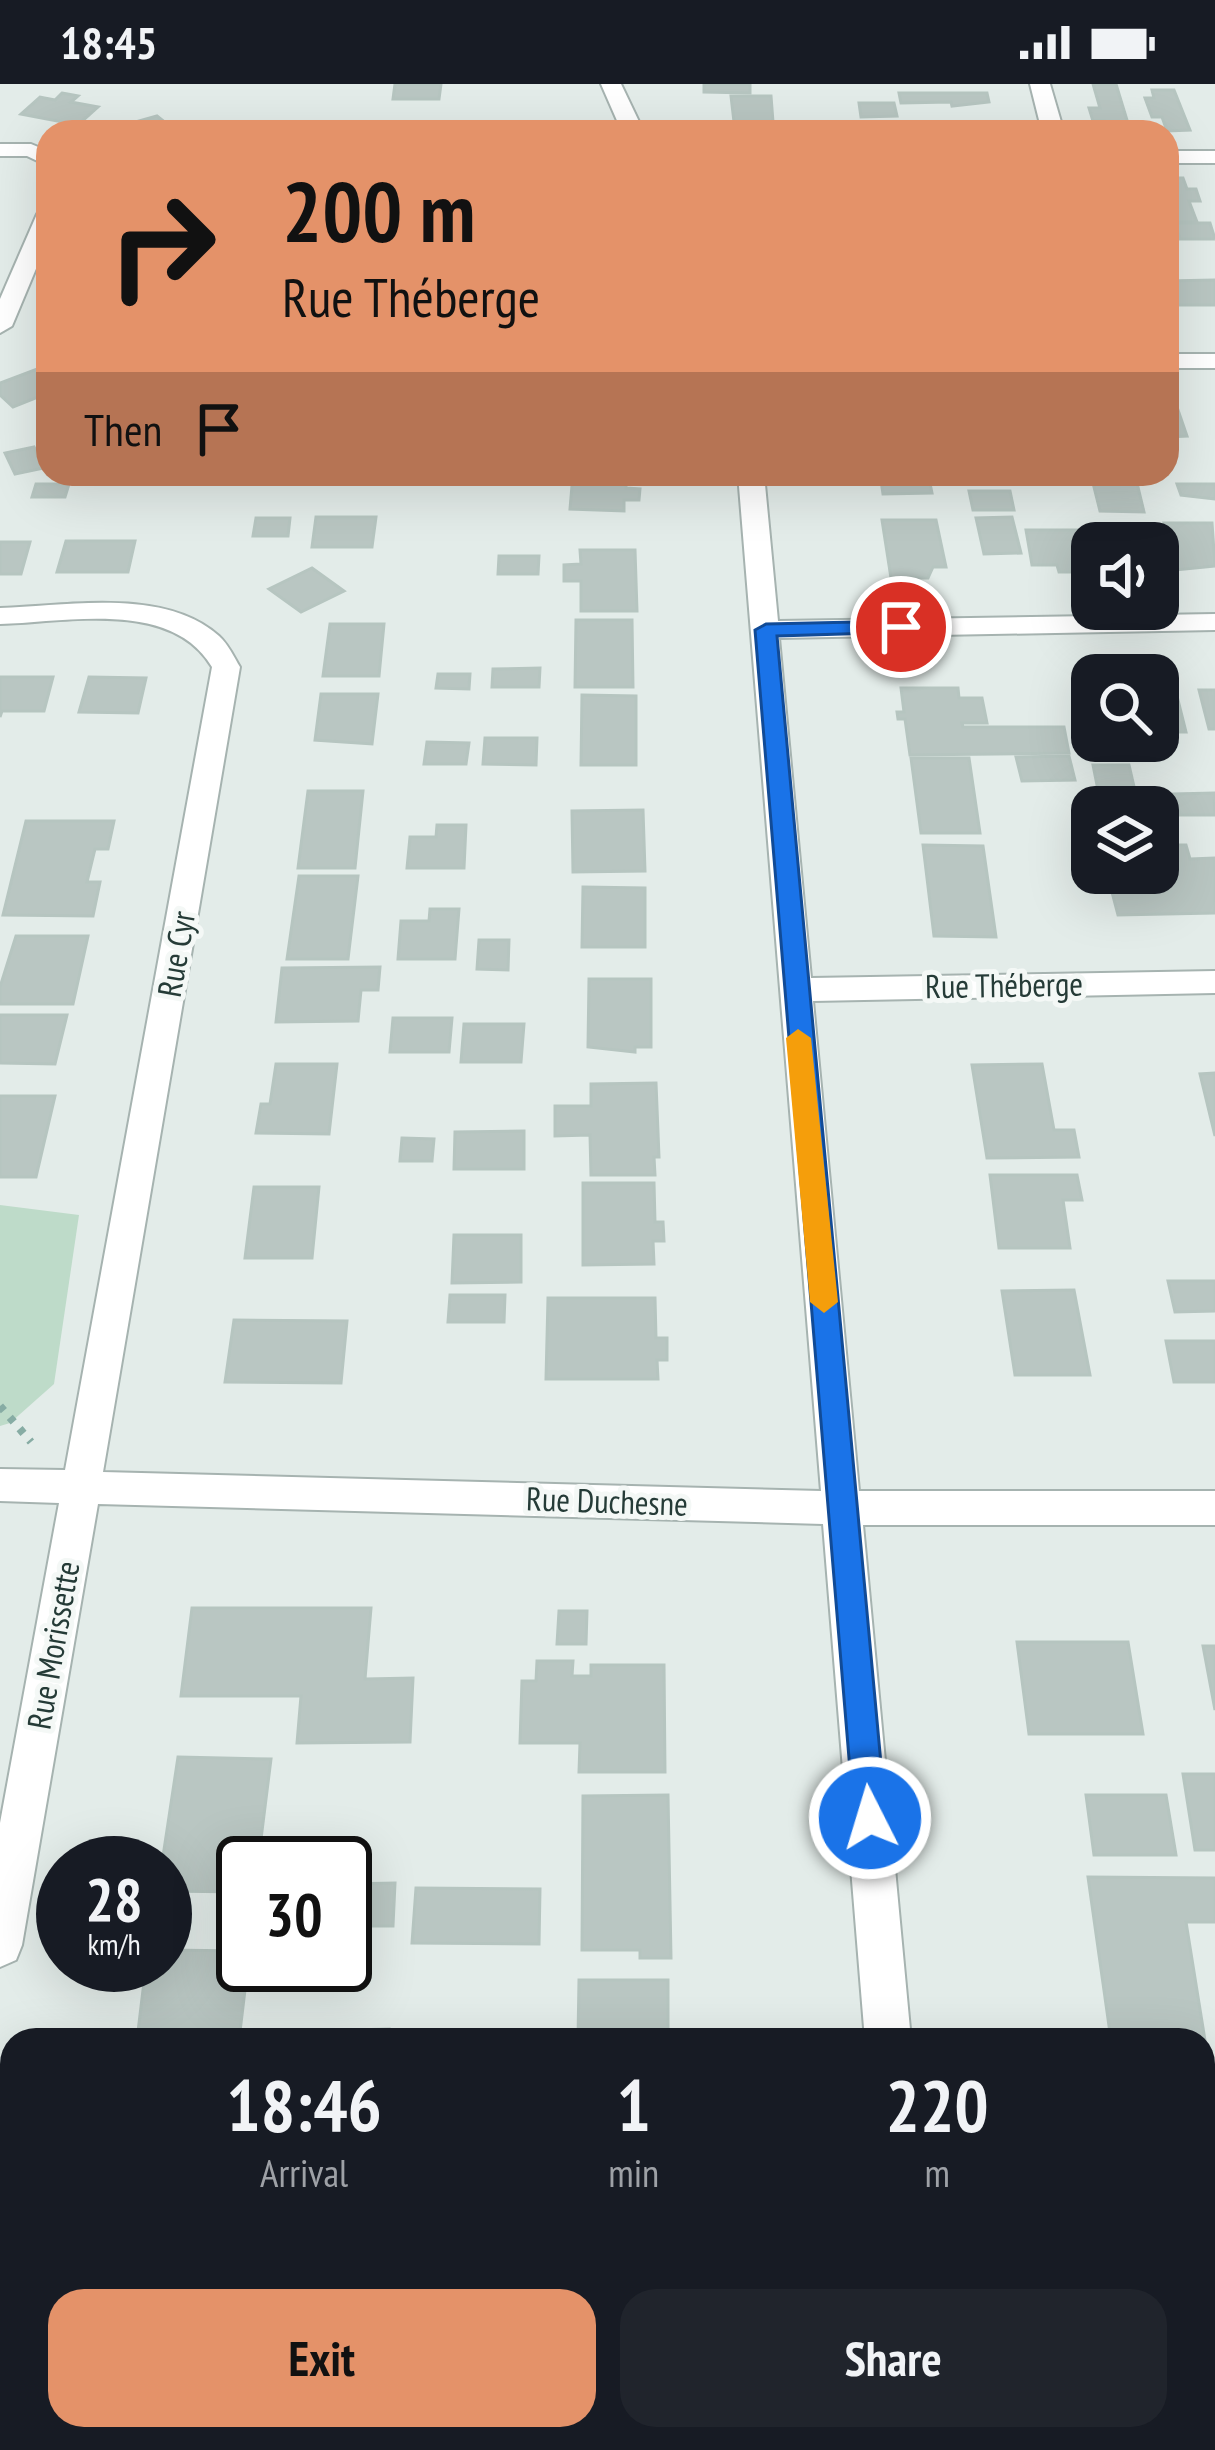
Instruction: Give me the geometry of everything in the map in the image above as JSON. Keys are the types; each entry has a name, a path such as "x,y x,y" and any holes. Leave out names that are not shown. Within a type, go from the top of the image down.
{"street":[{"path":"611,84 628,120"},
{"path":"1040,84 1050,120"},
{"path":"0,150 36,153"},
{"path":"1179,157 1215,157"},
{"path":"0,326 36,242"},
{"path":"1179,362 1215,361"},
{"path":"752,486 887,2028"},
{"name":"Rue Cyr","path":"0,616 159,615 196,627 219,646 226,667 81,1487"},
{"path":"766,630 1215,622"},
{"name":"Rue Théberge","path":"794,990 1215,982"},
{"name":"Rue Duchesne","path":"0,1485 844,1508 1215,1508"},
{"name":"Rue Morissette","path":"0,1945 81,1487"}],"green space":[{"path":"0,1205 79,1215 54,1384 10,1423 0,1426"}],"building":[{"path":"395,84 441,84 439,99 393,99"},
{"path":"704,84 750,84 750,93 704,92"},
{"path":"1093,84 1116,84 1127,120 1093,120 1089,108 1100,108"},
{"path":"1152,90 1174,90 1190,130 1179,130 1179,120 1152,117 1145,98 1154,98"},
{"path":"62,93 78,96 71,102 98,107 84,120 21,114 40,97 55,100"},
{"path":"899,93 987,93 989,102 952,106 951,102 901,103"},
{"path":"731,96 771,96 773,120 734,120"},
{"path":"859,103 894,103 897,116 861,117"},
{"path":"1179,178 1187,189 1196,189 1200,201 1189,201 1197,222 1179,222"},
{"path":"1179,223 1210,223 1215,239 1180,239"},
{"path":"1215,280 1215,305 1179,305 1179,281"},
{"path":"36,370 36,398 13,407 0,395 0,383"},
{"path":"1179,413 1187,436 1179,436"},
{"path":"34,447 36,470 15,474 5,453"},
{"path":"36,484 68,486 65,497 32,497"},
{"path":"1179,484 1215,484 1215,499 1181,495"},
{"path":"572,486 640,489 639,500 624,500 624,511 570,509"},
{"path":"882,486 931,486 932,493 883,494"},
{"path":"1094,486 1138,486 1144,512 1100,511"},
{"path":"969,491 1010,491 1014,510 973,510"},
{"path":"316,517 376,517 372,547 312,547"},
{"path":"1012,517 1021,553 984,554 976,518"},
{"path":"256,518 290,518 288,536 253,536"},
{"path":"882,520 936,520 946,567 933,567 928,578 891,578"},
{"path":"1179,523 1212,523 1215,566 1179,570"},
{"path":"1026,530 1071,530 1071,572 1059,572 1057,565 1032,565"},
{"path":"66,541 135,541 128,572 57,572"},
{"path":"0,542 30,542 21,574 0,574"},
{"path":"580,550 635,550 637,611 581,611 581,581 564,581 564,565 581,564"},
{"path":"499,556 539,556 538,574 498,574"},
{"path":"312,568 344,591 301,612 269,589"},
{"path":"576,620 632,620 633,687 575,687"},
{"path":"330,624 384,624 379,676 323,676"},
{"path":"540,668 539,687 492,687 493,669"},
{"path":"438,674 470,674 469,689 436,688"},
{"path":"0,677 53,677 44,711 2,711 0,717"},
{"path":"89,677 146,678 138,713 79,712"},
{"path":"901,688 958,688 959,698 982,698 987,723 962,723 963,727 1064,727 1069,753 910,755 905,719 898,719 897,712 904,712"},
{"path":"1199,690 1215,690 1215,729 1209,729"},
{"path":"321,694 378,694 372,744 315,740"},
{"path":"582,695 636,696 636,765 581,765"},
{"path":"1179,704 1186,732 1179,732"},
{"path":"485,738 537,738 536,765 483,764"},
{"path":"427,742 469,743 466,764 424,764"},
{"path":"1069,756 1075,780 1022,781 1016,757"},
{"path":"911,758 969,758 980,833 921,833"},
{"path":"1093,765 1129,765 1134,786 1097,786"},
{"path":"308,791 363,791 355,868 298,868"},
{"path":"1214,793 1215,815 1180,815 1179,794"},
{"path":"643,810 645,871 573,872 572,811"},
{"path":"26,821 114,821 108,849 95,849 87,882 100,882 93,916 3,915"},
{"path":"437,825 466,825 464,868 407,868 410,837 436,837"},
{"path":"923,845 983,846 996,937 934,936"},
{"path":"1179,845 1186,845 1190,859 1215,858 1215,913 1118,915 1112,894 1179,894"},
{"path":"299,876 358,876 348,959 287,959"},
{"path":"583,887 645,888 645,947 582,947"},
{"path":"430,909 459,909 455,959 398,959 401,921 429,921"},
{"path":"16,936 88,936 73,1004 0,1004 0,987"},
{"path":"479,940 509,940 508,970 477,969"},
{"path":"380,967 378,990 361,990 358,1021 276,1022 282,968"},
{"path":"589,979 651,979 651,1047 635,1047 635,1052 588,1047"},
{"path":"0,1015 67,1015 55,1064 0,1063"},
{"path":"393,1018 452,1018 449,1052 390,1052"},
{"path":"464,1024 524,1024 521,1062 461,1062"},
{"path":"276,1064 337,1064 329,1134 256,1133 261,1104 270,1104"},
{"path":"1042,1064 1054,1130 1074,1130 1079,1157 987,1158 972,1065"},
{"path":"1215,1073 1215,1136 1200,1074"},
{"path":"656,1083 659,1157 654,1157 655,1175 591,1175 590,1135 555,1136 555,1106 591,1106 591,1084"},
{"path":"0,1096 55,1096 36,1177 0,1177"},
{"path":"524,1131 524,1169 454,1169 455,1132"},
{"path":"402,1138 434,1139 432,1161 400,1161"},
{"path":"990,1175 1077,1175 1082,1200 1063,1200 1070,1248 999,1248"},
{"path":"583,1183 654,1183 655,1222 663,1222 664,1241 653,1241 654,1264 583,1265"},
{"path":"254,1187 319,1187 312,1258 245,1258"},
{"path":"454,1235 521,1235 521,1282 452,1283"},
{"path":"1168,1281 1215,1281 1215,1311 1175,1312"},
{"path":"1074,1290 1090,1375 1015,1375 1002,1291"},
{"path":"450,1295 505,1295 504,1322 448,1322"},
{"path":"548,1298 655,1298 656,1338 667,1338 667,1360 657,1360 658,1379 546,1379"},
{"path":"234,1320 347,1321 341,1383 225,1382"},
{"path":"1166,1341 1215,1341 1215,1382 1174,1382"},
{"path":"192,1608 371,1608 365,1679 413,1678 410,1742 297,1743 301,1696 181,1696"},
{"path":"559,1611 587,1611 586,1644 557,1644"},
{"path":"1017,1642 1128,1642 1143,1734 1029,1734"},
{"path":"1203,1646 1215,1646 1215,1710"},
{"path":"537,1661 573,1661 572,1676 591,1676 591,1665 664,1665 665,1772 579,1772 580,1743 520,1743 522,1681 536,1681"},
{"path":"178,1757 271,1759 261,1836 216,1836 216,1892 192,1891 192,1836 166,1836"},
{"path":"1183,1774 1215,1774 1215,1850 1195,1850"},
{"path":"668,1795 671,1958 640,1958 640,1950 582,1950 583,1796"},
{"path":"1086,1795 1166,1795 1176,1855 1094,1855"},
{"path":"1088,1877 1215,1878 1215,1922 1186,1922 1203,2028 1109,2028"},
{"path":"372,1883 395,1883 393,1926 372,1926"},
{"path":"416,1888 540,1889 539,1944 412,1943"},
{"path":"192,1950 216,1951 216,1992 245,1992 240,2028 138,2028 143,1992 192,1992"},
{"path":"579,1980 668,1980 668,2028 578,2028"}],"slow traffic":[{"path":"798,1038 824,1302"}],"route":[{"path":"870,1818 766,630 901,627"}]}
